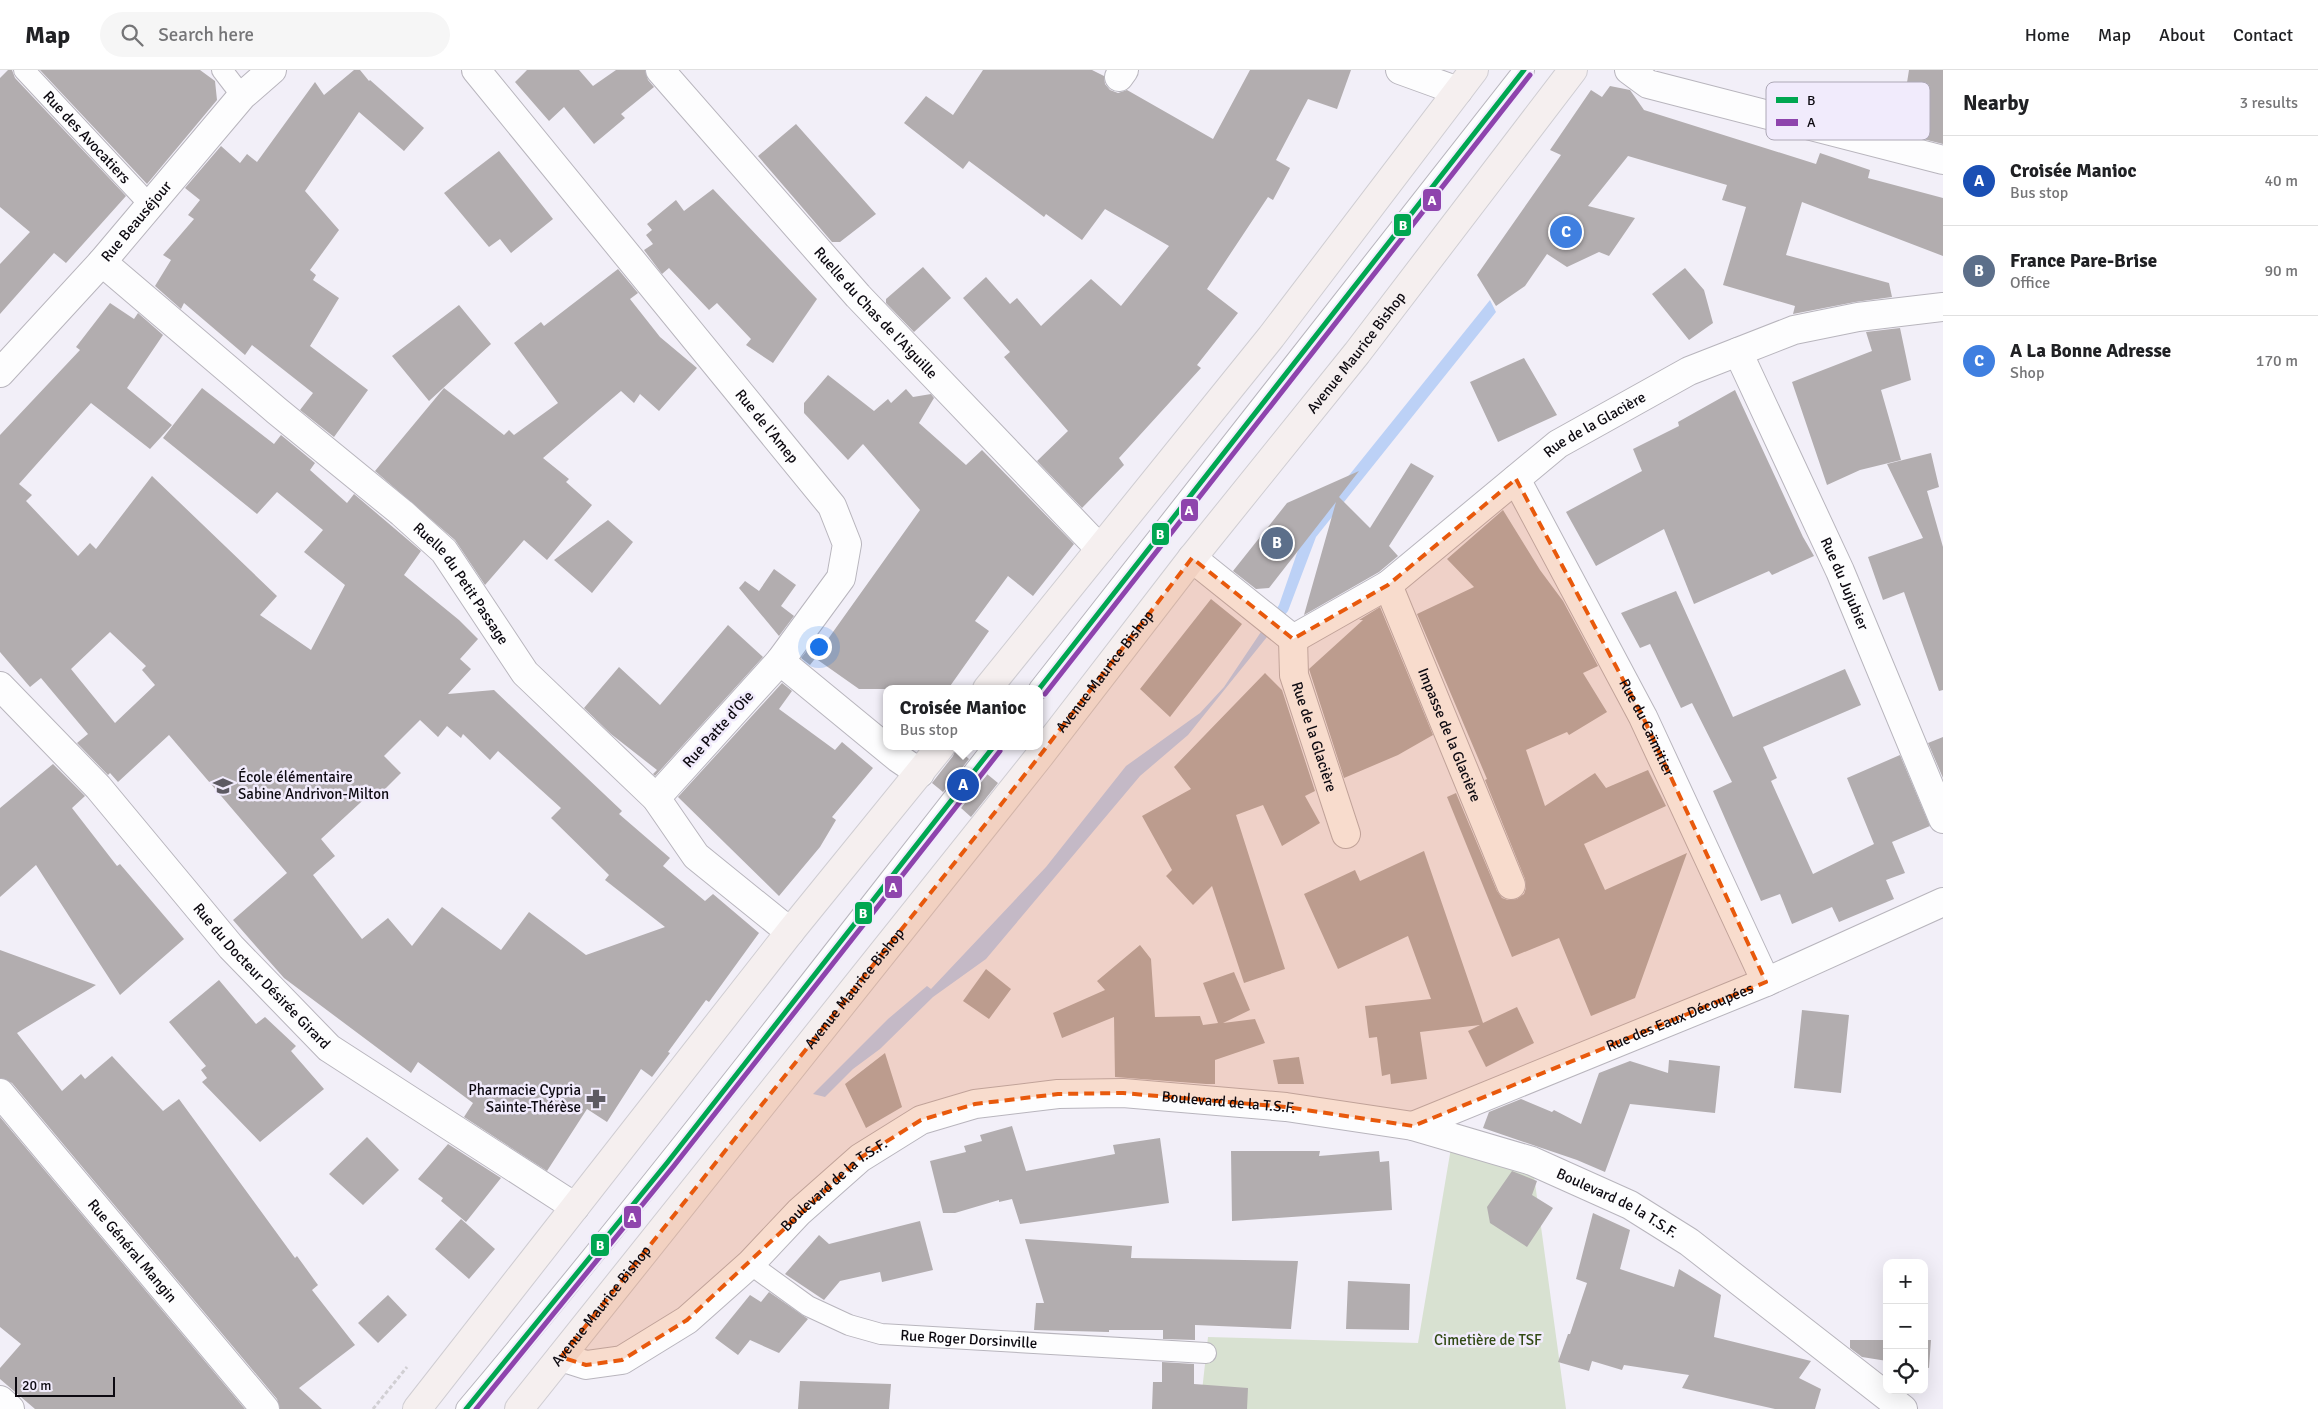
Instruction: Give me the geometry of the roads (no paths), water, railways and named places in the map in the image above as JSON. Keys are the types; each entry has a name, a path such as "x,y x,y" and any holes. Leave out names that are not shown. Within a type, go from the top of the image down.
{"main road":[{"name":"Avenue Maurice Bishop","path":"519,1409 1038,758 1192,558 1357,353 1573,70"},
{"path":"990,685 1271,337 1466,80"},
{"path":"417,1409 790,932 938,750"}],"street":[{"name":"Rue Beauséjour","path":"0,373 102,262 242,96 272,70"},
{"name":"Rue de l'Amep","path":"476,70 832,506 847,544 841,578 780,661"},
{"name":"Ruelle du Chas de l'Aiguille","path":"660,70 858,296 1100,549"},
{"path":"1400,70 1466,80"},
{"path":"1629,70 1648,84 1766,114"},
{"path":"1865,140 1943,160"},
{"name":"Ruelle du Petit Passage","path":"102,262 277,411 402,513 444,551 525,673 656,798 696,856 790,932"},
{"name":"Rue de la Glacière","path":"1346,834 1294,675 1288,633 1388,585 1567,440 1689,370 1794,330 1858,317 1943,307"},
{"name":"Rue du Jujubier","path":"1738,352 1840,571 1943,819"},
{"name":"Rue du Caïmitier","path":"1516,480 1643,718 1766,982"},
{"path":"1192,558 1288,633"},
{"name":"Impasse de la Glacière","path":"1388,585 1510,885"},
{"path":"780,661 883,746"},
{"name":"Rue Patte d'Oie","path":"656,798 780,661"},
{"name":"Rue du Docteur Désirée Girard","path":"0,686 98,787 230,947 329,1048 575,1207"},
{"path":"888,750 920,772"},
{"name":"Rue des Eaux Découpées","path":"1412,1126 1766,982 1943,902"},
{"name":"Rue Général Mangin","path":"0,1092 265,1409"},
{"name":"Boulevard de la T.S.F.","path":"561,1358 586,1365 622,1360 687,1320 750,1264 798,1212 860,1158 922,1120 975,1104 1058,1094 1123,1093 1286,1107 1412,1126 1532,1161 1630,1205 1689,1242 1897,1406"},
{"path":"0,1400 10,1409"}],"lane":[{"name":"Rue des Avocatiers","path":"24,70 150,205"},
{"path":"222,70 242,96"},
{"path":"1042,685 1524,70"},
{"path":"466,1409 527,1337 991,750"},
{"name":"Rue Roger Dorsinville","path":"750,1264 808,1306 849,1325 881,1334 1206,1353"}],"water":[{"path":"1490,300 1496,312 1316,537 1288,611 1188,735 1140,776 986,959 933,997 880,1049 853,1069 825,1097 813,1094 888,1019 927,986 931,989 1046,867 1126,766 1200,713 1224,687 1279,605 1305,530"}],"place":[{"name":"A La Bonne Adresse","path":"1566,232"},
{"name":"France Pare-Brise","path":"1277,543"},
{"name":"Croisée Manioc","path":"963,785"},
{"name":"École élémentaire Sabine Andrivon-Milton","path":"223,786"},
{"name":"Pharmacie Cypria Sainte-Thérèse","path":"596,1099"}],"park label":[{"name":"Cimetière de TSF","path":"1488,1340"}]}
